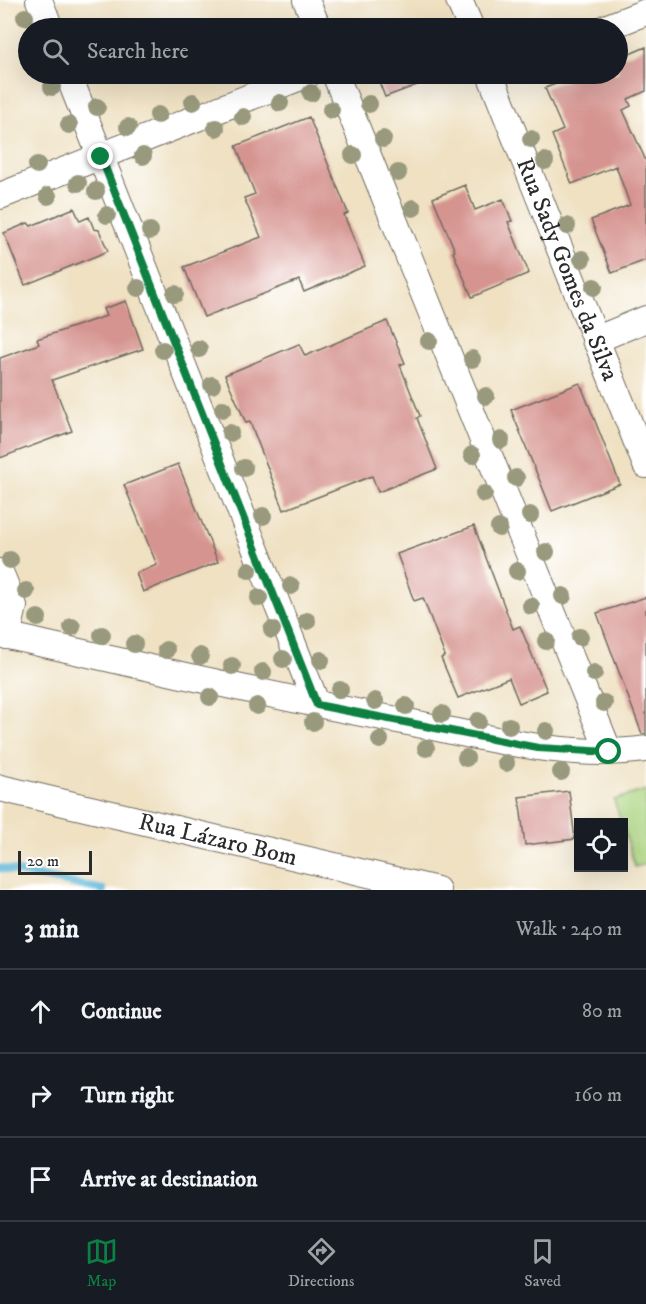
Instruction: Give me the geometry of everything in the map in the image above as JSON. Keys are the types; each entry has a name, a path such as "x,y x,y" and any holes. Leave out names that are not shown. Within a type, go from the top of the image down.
{"street":[{"path":"39,0 46,18"},
{"path":"306,0 314,18"},
{"path":"459,0 467,18"},
{"path":"628,19 646,12"},
{"path":"72,84 317,705"},
{"path":"0,196 283,84"},
{"path":"339,84 609,752"},
{"name":"Rua Sady Gomes da Silva","path":"496,84 646,465"},
{"path":"595,340 646,319"},
{"path":"0,572 14,606 3,635 317,705 538,748 609,752 646,749"},
{"name":"Rua Lázaro Bom","path":"0,788 436,890"}],"green space":[{"path":"646,790 646,864 635,867 628,843 628,818 620,818 614,800"}],"building":[{"path":"646,47 646,91 628,99 631,106 623,110 646,161 646,260 612,273 591,220 630,205 616,166 572,184 552,135 563,130 545,88 556,84 628,84 628,55"},
{"path":"380,84 420,84 385,97"},
{"path":"309,117 348,213 344,215 365,266 304,292 299,280 204,317 184,267 261,237 244,198 255,194 236,146"},
{"path":"465,185 475,210 503,199 512,221 508,222 529,273 472,297 433,198"},
{"path":"74,208 80,221 89,217 94,229 99,230 108,251 25,285 4,233 28,223 31,226"},
{"path":"126,301 143,349 52,380 72,431 0,458 0,358 39,344 37,339 106,316 103,309"},
{"path":"387,321 405,363 400,365 437,469 378,492 372,476 284,510 250,422 246,423 225,375 299,344 305,356"},
{"path":"580,383 620,484 552,511 511,410"},
{"path":"178,464 218,562 143,592 136,573 157,565 124,485"},
{"path":"474,526 513,629 520,626 547,691 519,703 509,678 458,698 441,658 445,656 423,598 414,601 397,554"},
{"path":"646,597 646,734 642,734 597,613"},
{"path":"569,791 574,839 525,845 519,797"}],"waterway":[{"path":"0,868 103,890"}],"route":[{"path":"101,157 317,705 538,748 609,752"}]}
